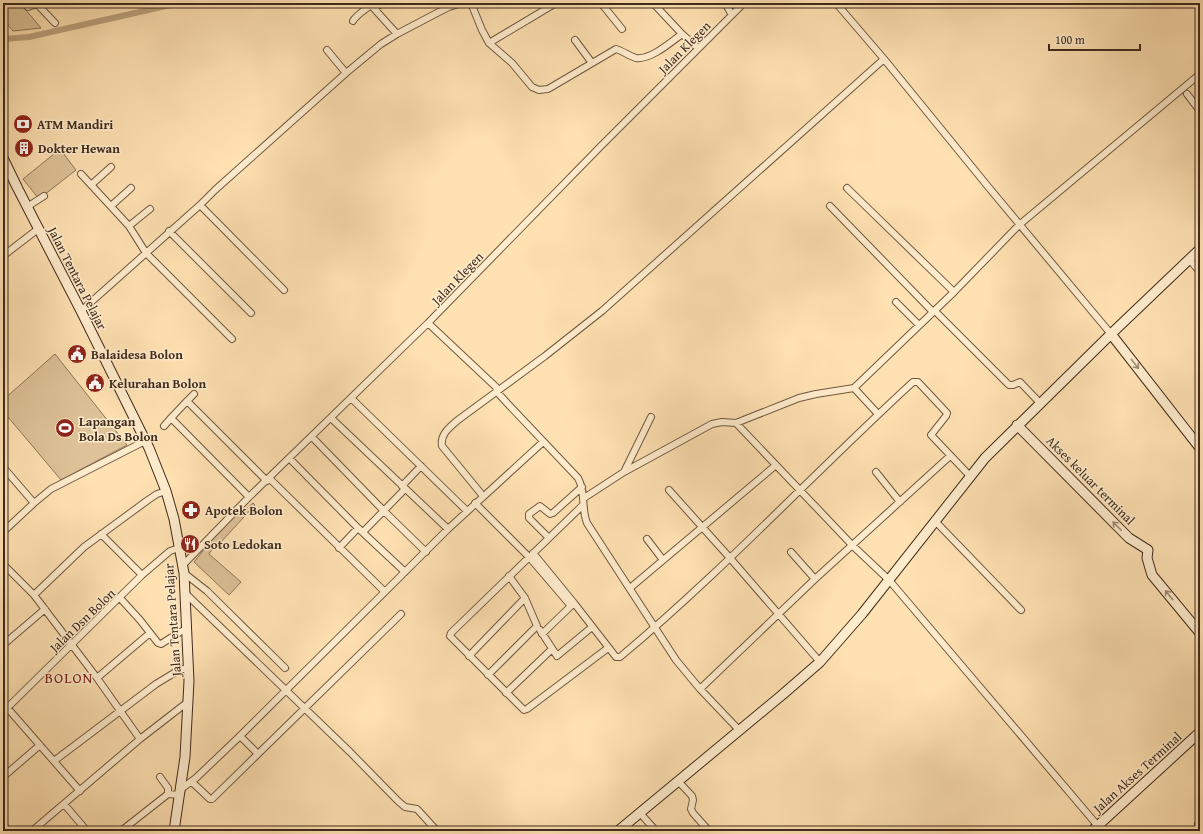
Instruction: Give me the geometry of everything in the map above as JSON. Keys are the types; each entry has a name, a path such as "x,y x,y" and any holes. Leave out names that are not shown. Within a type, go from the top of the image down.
{"street":[{"path":"23,3 28,7 37,4 55,23"},
{"path":"353,22 355,17 364,12 371,5 383,3"},
{"path":"81,311 346,72 380,44 449,7 462,3"},
{"path":"471,3 482,30 490,43 512,63 532,87 539,90 548,89 616,49 635,57 645,58 654,54 682,34"},
{"path":"490,43 556,3"},
{"path":"601,3 622,29"},
{"path":"653,3 682,34 698,48"},
{"path":"725,3 732,15"},
{"name":"Jalan Klegen","path":"184,569 249,497 290,459 428,323 744,3"},
{"path":"836,3 1111,334 1200,448"},
{"path":"371,5 397,34"},
{"path":"575,40 592,63"},
{"path":"327,50 346,72"},
{"path":"483,496 442,446 442,439 445,432 458,420 545,356 602,311 884,59"},
{"path":"608,648 527,709 522,709 450,638 450,635 549,538 583,502 624,472 712,424 722,422 736,423 799,398 854,388 919,325 936,313 954,292 1019,225 1200,74"},
{"path":"1187,94 1200,111"},
{"name":"Jalan Tentara Pelajar","path":"3,158 125,398 155,462 166,491 174,519 184,569 189,701 181,792 174,831"},
{"path":"90,185 111,167"},
{"path":"81,174 129,226 146,253 232,339"},
{"path":"111,206 131,188"},
{"path":"847,188 954,292"},
{"path":"27,207 44,196"},
{"path":"200,205 284,290"},
{"path":"830,206 1009,385 1020,382 1040,403"},
{"path":"129,226 150,209"},
{"path":"3,256 38,229"},
{"path":"169,231 251,313"},
{"path":"618,831 740,731 820,662 862,614 985,458 1017,425 1200,249"},
{"path":"1189,259 1200,272"},
{"path":"896,302 919,325"},
{"path":"428,323 496,387 507,403 578,478 582,487 587,523 676,660 700,689 740,731"},
{"path":"475,503 538,562 608,648 618,658 655,627 730,558 913,382 918,382 947,413 931,435 970,476"},
{"path":"854,388 878,414"},
{"path":"164,426 194,394"},
{"path":"352,398 468,511"},
{"path":"187,401 384,591"},
{"path":"624,472 650,417"},
{"path":"171,418 249,497"},
{"path":"331,418 448,529"},
{"path":"736,423 853,546 889,580 1095,828"},
{"name":"Akses keluar terminal","path":"1017,425 1129,538 1148,550 1147,558 1152,575 1197,622"},
{"path":"312,437 426,552"},
{"path":"3,532 51,489 145,441"},
{"path":"121,831 168,794 181,792 192,782 448,529 544,442"},
{"path":"700,689 815,579 950,456"},
{"path":"290,459 405,572"},
{"path":"630,588 776,464"},
{"path":"339,548 384,511 421,466"},
{"path":"3,467 34,503"},
{"path":"876,472 900,502"},
{"path":"549,538 529,518 529,514 540,506 550,514 553,513 582,487"},
{"path":"669,490 820,662"},
{"path":"34,595 70,560 101,534 157,494 166,491"},
{"path":"936,522 1021,610"},
{"path":"101,534 142,575"},
{"path":"647,539 663,560"},
{"name":"Jalan Dsn Bolon","path":"5,707 72,645 142,575 170,551 179,548"},
{"path":"791,552 815,579"},
{"path":"3,564 34,595 45,609 97,678 140,739"},
{"path":"184,569 286,668"},
{"path":"509,576 525,598 536,626 556,655 559,656 592,627"},
{"path":"185,593 398,801 405,807 417,809 436,831"},
{"path":"120,598 158,643 161,644 187,629"},
{"path":"469,656 525,598"},
{"path":"542,634 572,604"},
{"path":"3,645 45,609"},
{"path":"192,782 211,800 401,614"},
{"path":"1197,622 1200,633"},
{"path":"488,675 536,626"},
{"path":"97,678 150,633"},
{"path":"506,693 552,649"},
{"path":"54,761 156,684 180,670 188,668"},
{"path":"32,831 140,739 189,701"},
{"path":"5,707 40,744 80,791"},
{"name":"Jalan Akses Terminal","path":"1095,828 1200,732"},
{"path":"240,736 258,754"},
{"path":"3,777 40,744"},
{"path":"160,777 168,788 168,794"},
{"path":"678,781 692,796 693,800 691,809 709,831"},
{"path":"64,804 87,831"},
{"path":"640,813 656,831"}],"shaded area":[{"path":"3,3 20,3 41,28 13,31 3,19"},
{"path":"60,149 76,170 39,199 23,179"},
{"name":"Lapangan Bola Ds Bolon","path":"55,354 127,445 61,480 3,411 3,400"},
{"path":"253,503 255,505 221,542 216,544 209,554 241,582 229,595 194,562 234,516 239,515"}],"waterway":[{"path":"3,39 29,37 179,3"}],"place":[{"name":"ATM Mandiri","path":"23,124"},
{"name":"Dokter Hewan","path":"24,148"},
{"name":"Balaidesa Bolon","path":"77,354"},
{"name":"Kelurahan Bolon","path":"95,383"},
{"name":"Lapangan Bola Ds Bolon","path":"65,428"},
{"name":"Apotek Bolon","path":"191,510"},
{"name":"Soto Ledokan","path":"190,544"}],"district":[{"name":"BOLON","path":"69,678"}]}
